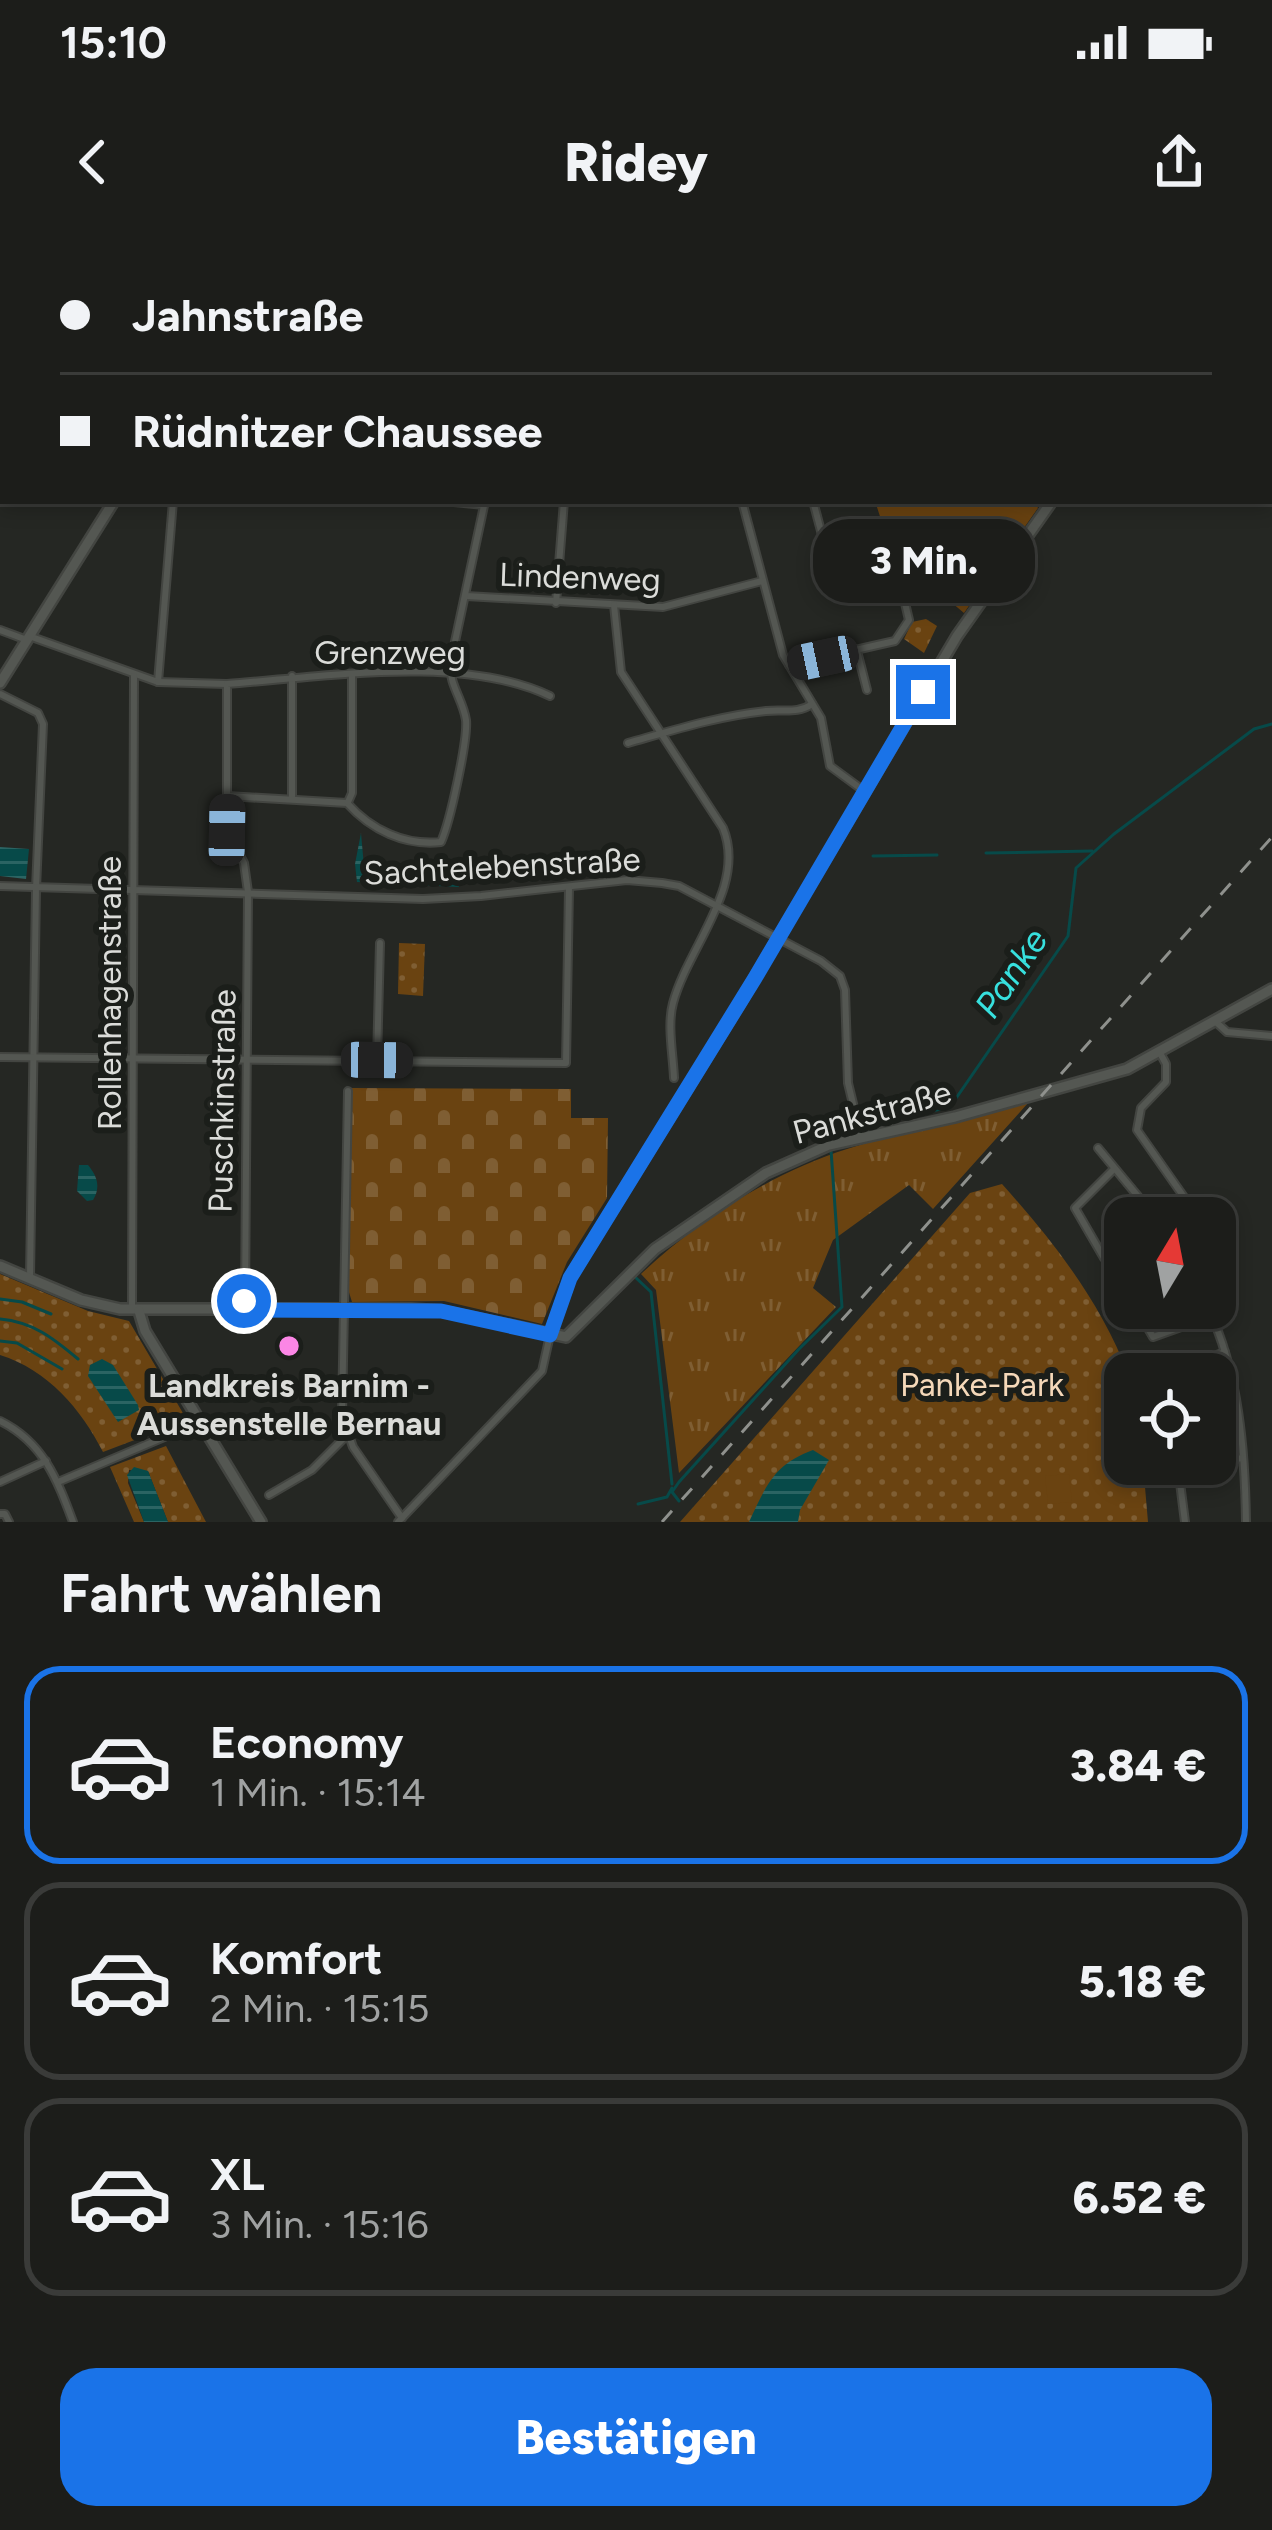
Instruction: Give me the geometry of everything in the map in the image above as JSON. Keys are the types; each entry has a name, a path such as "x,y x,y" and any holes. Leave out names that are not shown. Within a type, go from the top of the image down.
{"main road":[{"path":"0,683 112,504"},
{"path":"0,1266 89,1303 136,1310 441,1311 550,1335 570,1278 957,636 1050,504"},
{"name":"Pankstraße","path":"550,1335 566,1337 574,1332 655,1249 750,1183 809,1154 1126,1069 1272,989"},
{"path":"136,1310 261,1522"}],"street":[{"path":"158,682 173,504"},
{"path":"227,684 227,796 347,803 383,833 442,842 466,733 464,711 452,689 450,673 485,504"},
{"path":"556,603 556,554 564,504"},
{"path":"743,504 788,665 821,718 832,770 864,791"},
{"path":"788,665 895,641 908,620 905,603 826,546 815,504"},
{"name":"Lindenweg","path":"466,596 663,607 762,581"},
{"path":"614,605 617,661 630,688 730,845 729,868 716,905 684,968 671,1010 674,1078"},
{"path":"0,630 134,676"},
{"path":"857,651 867,690"},
{"name":"Grenzweg","path":"134,676 158,682 227,684 292,676 450,673 509,678 550,696"},
{"path":"347,803 352,793 352,675"},
{"name":"Rollenhagenstraße","path":"134,676 132,1290 136,1310"},
{"path":"292,676 292,800"},
{"path":"0,694 38,713 43,724 30,1279"},
{"path":"628,743 718,718 806,709 812,704"},
{"name":"Puschkinstraße","path":"227,796 227,830 244,862 248,892 244,1310"},
{"name":"Sachtelebenstraße","path":"0,886 441,898 611,881 679,886 841,976 848,1083 861,1137"},
{"path":"0,1057 566,1063 569,888"},
{"path":"377,1060 380,943"},
{"path":"1216,1022 1221,1030 1234,1034 1272,1036"},
{"path":"1160,1054 1166,1064 1166,1082 1141,1108 1137,1130 1184,1197"},
{"path":"348,1091 341,1416 346,1436 400,1520 542,1371 550,1335"},
{"path":"1098,1148 1140,1197"},
{"path":"1104,1258 1075,1208 1114,1169"},
{"path":"1216,1329 1225,1352 1243,1458 1246,1522"},
{"path":"0,1421 30,1439 46,1461 73,1522"},
{"path":"58,1482 200,1422"},
{"path":"269,1495 312,1470 346,1436"},
{"path":"1236,1459 1243,1458"},
{"path":"0,1482 46,1461"},
{"path":"1180,1485 1185,1522"},
{"path":"0,1514 9,1522"}],"green space":[{"path":"876,504 1036,504 1038,508 964,613 939,592 907,600"},
{"path":"926,619 937,626 924,653 904,639 912,622"},
{"path":"399,943 425,944 423,996 398,994"},
{"path":"352,1088 571,1089 571,1118 608,1118 607,1198 567,1262 542,1324 444,1301 352,1302 348,1289"},
{"path":"1028,1103 933,1209 909,1185 833,1240 813,1288 836,1307 679,1473 656,1290 641,1274 711,1217 791,1171 869,1142"},
{"name":"Panke-Park","path":"1002,1184 1074,1273 1104,1322 1119,1353 1104,1353 1104,1485 1145,1485 1148,1522 680,1522 970,1193"},
{"path":"0,1274 88,1311 129,1321 187,1420 103,1452 61,1393 33,1370 0,1355"},
{"path":"166,1446 206,1522 168,1522 148,1471 129,1470 128,1483 144,1522 134,1522 110,1467"},
{"path":"1069,1474 1072,1502 1048,1504 1045,1476"}],"water":[{"path":"361,833 364,867 451,879 459,887 357,882"},
{"path":"0,847 29,849 26,879 0,876"},
{"path":"79,1165 88,1165 96,1177 93,1200 87,1201 77,1191"},
{"path":"102,1359 113,1365 138,1405 139,1410 118,1422 88,1376 90,1365"},
{"path":"813,1450 829,1460 798,1522 749,1522 780,1469"},
{"path":"134,1467 148,1471 168,1522 144,1522 127,1475"}],"waterway":[{"name":"Panke","path":"867,1125 950,1107 1068,936 1076,868 1254,729 1272,724"},
{"path":"986,853 1092,851"},
{"path":"873,856 937,855"},
{"name":"Panke","path":"830,1140 830,1133 854,1128"},
{"name":"Panke","path":"679,1501 672,1492 679,1482 842,1307 831,1150"},
{"path":"635,1277 651,1292 672,1484"},
{"path":"0,1299 51,1314"},
{"path":"0,1319 42,1332 78,1359"},
{"path":"0,1341 17,1343 62,1369"},
{"path":"638,1504 667,1497 672,1488"}],"railway":[{"path":"662,1522 1272,837"}],"place":[{"name":"Landkreis Barnim - Aussenstelle Bernau","path":"289,1346"}],"route":[{"path":"244,1301 244,1310 441,1311 550,1335 570,1278 755,978 923,692"}]}
